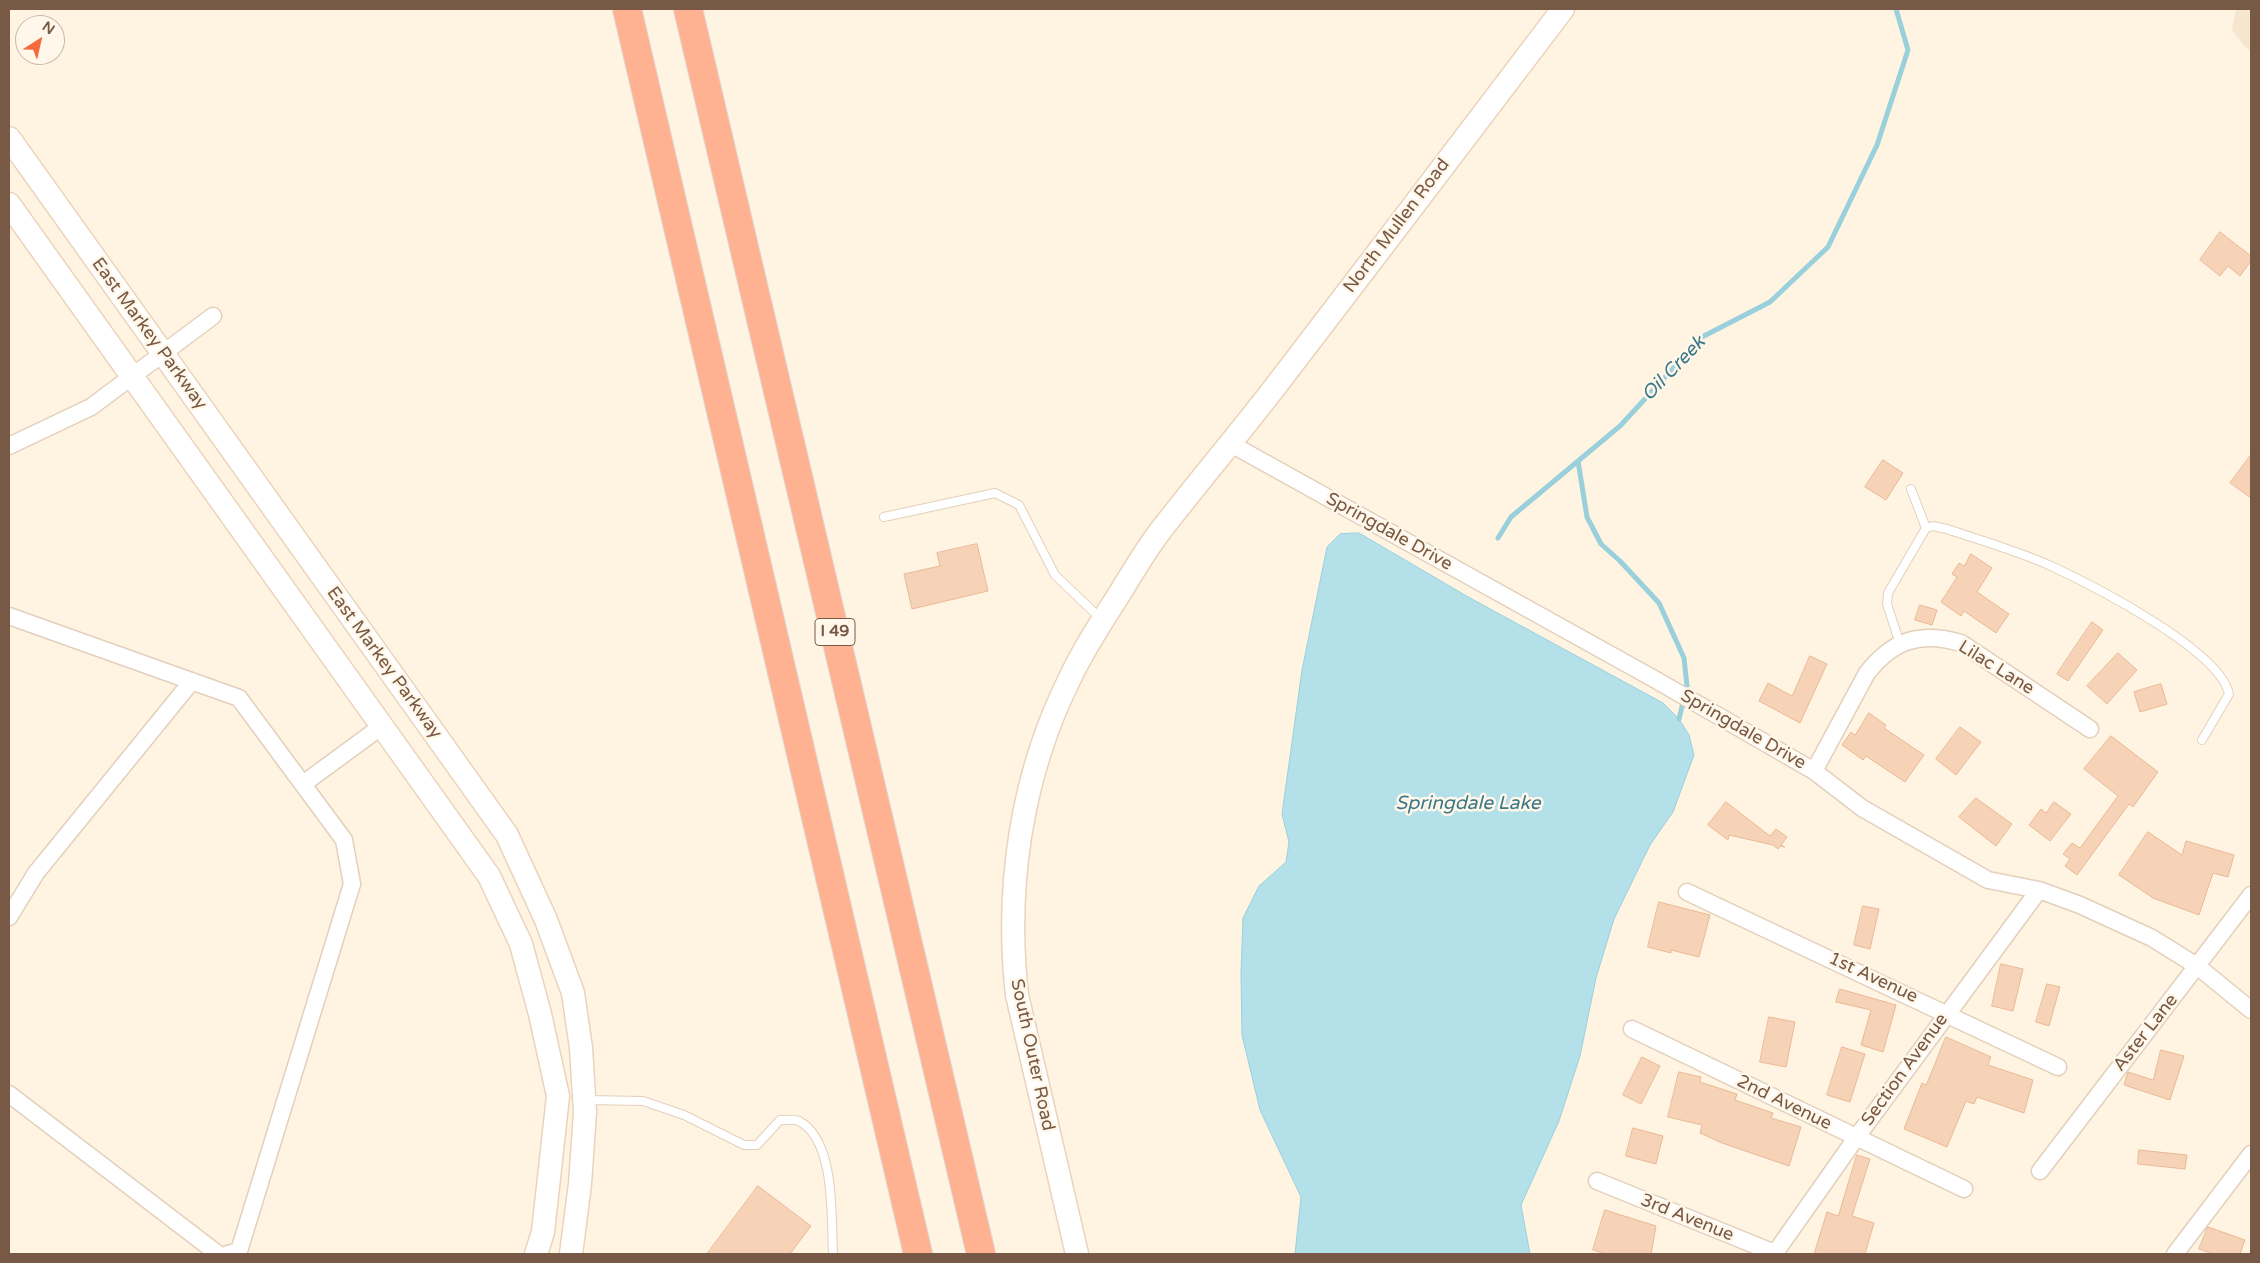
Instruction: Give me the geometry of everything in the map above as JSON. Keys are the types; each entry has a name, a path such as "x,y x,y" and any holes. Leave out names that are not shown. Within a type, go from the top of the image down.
{"highway":[{"path":"627,9 918,1254"},
{"name":"I 49","path":"688,9 981,1254"}],"street":[{"name":"North Mullen Road","path":"1102,620 1156,536 1231,444 1563,9"},
{"name":"East Markey Parkway","path":"9,138 507,835 546,920 573,993 581,1048 584,1100 580,1184 571,1254"},
{"path":"9,204 489,876 521,944 540,1014 558,1096 543,1232 536,1254"},
{"path":"9,446 91,407 213,316"},
{"name":"Springdale Drive","path":"1231,444 1656,680 1814,771 1862,808 1988,880 2039,890 2080,905 2152,938 2197,966 2251,1010"},
{"path":"9,616 239,698 344,840 352,884 239,1251 228,1254"},
{"name":"South Outer Road","path":"1077,1254 1017,996 1013,922 1019,848 1034,774 1049,726 1082,655 1102,620"},
{"name":"Lilac Lane","path":"1814,771 1867,673 1878,659 1900,644 1926,637 1945,638 1961,643 2090,729"},
{"path":"9,917 36,873 192,681"},
{"path":"303,784 382,726"},
{"name":"Section Avenue","path":"1776,1254 1856,1138 2039,890"},
{"name":"1st Avenue","path":"1688,892 2058,1067"},
{"name":"Aster Lane","path":"2040,1170 2251,895"},
{"name":"2nd Avenue","path":"1632,1029 1964,1189"},
{"path":"9,1094 218,1254"},
{"path":"2175,1254 2251,1154"},
{"name":"3rd Avenue","path":"1597,1181 1776,1254"}],"lane":[{"path":"1912,489 1926,528"},
{"path":"884,517 995,493 1019,505 1055,575 1102,620"},
{"path":"1900,644 1887,604 1888,594 1921,533 1926,528 1933,526 1947,529 2052,566 2166,629 2193,649 2224,682 2229,694 2202,740"},
{"path":"584,1100 643,1101 684,1115 744,1145 757,1145 780,1120 798,1120 817,1135 827,1161 834,1254"}],"shaded area":[{"path":"2236,9 2251,9 2251,52 2232,30"}],"water":[{"name":"Springdale Lake","path":"1359,533 1470,598 1663,703 1679,719 1689,735 1694,755 1673,812 1650,845 1614,919 1596,978 1580,1056 1559,1121 1521,1205 1530,1254 1295,1254 1301,1197 1260,1110 1242,1035 1241,974 1243,918 1259,886 1286,862 1289,842 1282,814 1302,670 1327,547 1340,534"}],"building":[{"path":"2220,232 2251,256 2251,261 2240,276 2228,266 2220,276 2200,260"},
{"path":"2251,455 2251,498 2230,483"},
{"path":"1883,460 1903,473 1886,500 1865,487"},
{"path":"977,544 988,591 912,609 904,574 940,566 937,553"},
{"path":"1971,554 1992,568 1977,592 2009,614 1996,633 1964,611 1961,616 1941,602 1957,577 1952,574 1959,563 1964,566"},
{"path":"1920,605 1937,610 1932,625 1915,620"},
{"path":"2092,622 2103,630 2068,681 2057,674"},
{"path":"2118,653 2137,670 2107,704 2087,686"},
{"path":"1810,656 1827,664 1800,723 1759,701 1768,683 1792,696"},
{"path":"2161,684 2167,704 2140,712 2134,692"},
{"path":"1869,713 1886,725 1884,728 1924,755 1905,782 1866,756 1863,760 1842,745 1851,732 1855,735"},
{"path":"1960,727 1981,742 1956,775 1936,759"},
{"path":"2111,736 2158,772 2133,807 2129,804 2077,875 2065,866 2070,859 2063,854 2072,843 2080,848 2118,796 2084,769"},
{"path":"1976,798 2012,824 1996,846 1959,817"},
{"path":"1726,802 1770,836 1776,829 1787,837 1781,845 1785,847 1780,846 1778,849 1773,845 1729,835 1728,840 1708,825"},
{"path":"2054,802 2071,814 2050,841 2029,825 2041,809 2046,813"},
{"path":"2148,832 2182,855 2186,841 2234,855 2228,877 2213,873 2199,915 2153,898 2119,875"},
{"path":"1659,902 1710,915 1699,957 1648,947"},
{"path":"1863,906 1879,909 1870,949 1854,945"},
{"path":"2001,964 2023,969 2013,1011 1992,1006"},
{"path":"2047,984 2060,987 2049,1026 2036,1022"},
{"path":"1840,989 1896,1005 1883,1052 1861,1045 1871,1010 1836,1002"},
{"path":"1769,1017 1795,1022 1786,1067 1760,1062"},
{"path":"1946,1037 1991,1057 1988,1065 2033,1080 2024,1113 1977,1097 1974,1104 1966,1101 1947,1147 1904,1129 1922,1083 1926,1085"},
{"path":"1842,1047 1865,1054 1850,1102 1827,1095"},
{"path":"2161,1050 2184,1056 2170,1100 2124,1085 2128,1072 2153,1080"},
{"path":"1642,1057 1660,1066 1641,1104 1623,1095"},
{"path":"1679,1072 1701,1077 1700,1082 1737,1094 1735,1100 1773,1113 1771,1118 1801,1127 1789,1166 1722,1143 1700,1133 1702,1125 1668,1117"},
{"path":"1633,1128 1663,1136 1656,1164 1626,1156"},
{"path":"2139,1150 2187,1155 2185,1169 2138,1164"},
{"path":"1857,1155 1870,1159 1852,1216 1874,1223 1865,1254 1814,1254 1827,1212 1838,1216"},
{"path":"758,1186 811,1226 790,1254 707,1254"},
{"path":"1605,1210 1656,1226 1651,1254 1606,1254 1593,1250"},
{"path":"2208,1227 2245,1240 2240,1254 2213,1254 2199,1249"}],"waterway":[{"name":"Oil Creek","path":"1498,538 1511,517 1620,426 1702,337 1770,302 1828,247 1877,145 1908,50 1896,9"},
{"path":"1578,461 1587,517 1601,544 1620,561 1659,603 1684,658 1687,686 1679,719"}]}
